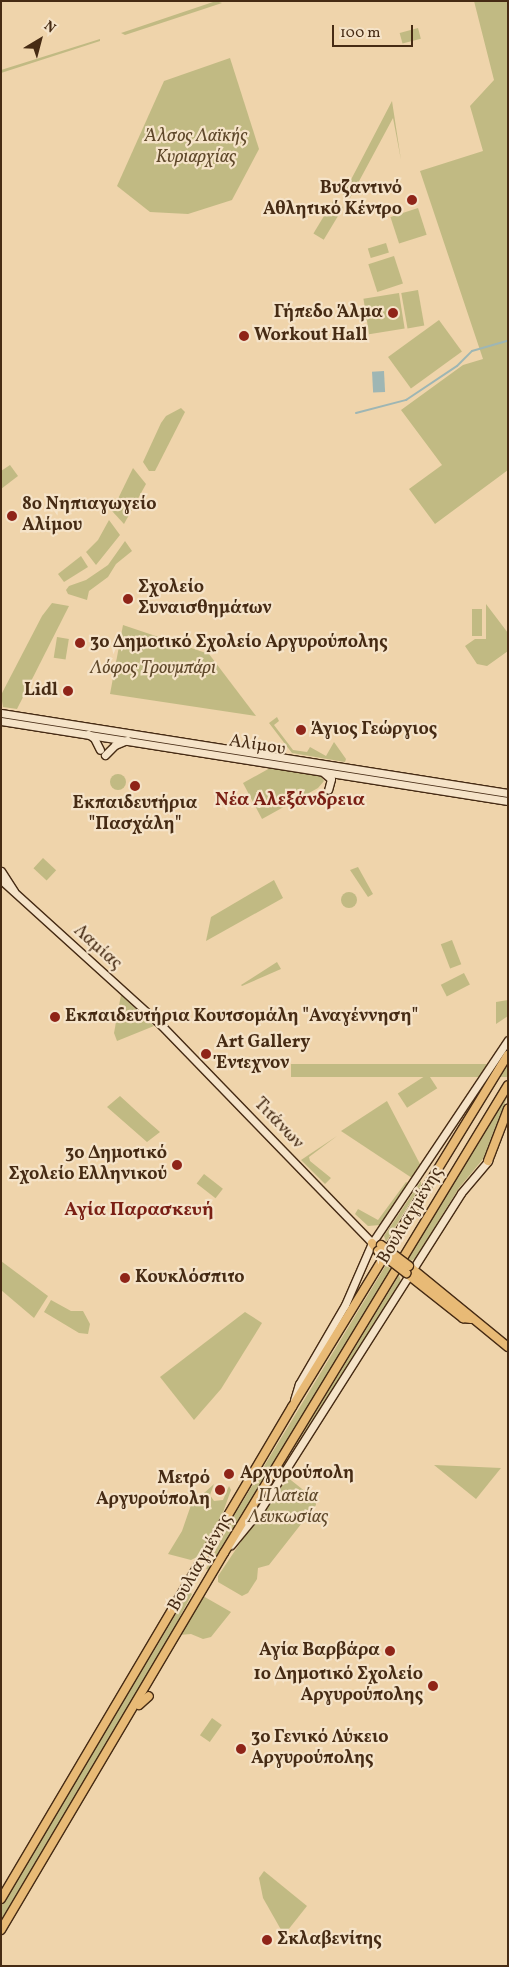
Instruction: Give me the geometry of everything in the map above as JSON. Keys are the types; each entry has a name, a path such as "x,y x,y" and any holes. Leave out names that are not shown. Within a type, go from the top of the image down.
{"main road":[{"name":"Αλίμου","path":"1,713 508,793"},
{"name":"Αλίμου","path":"1,721 508,801"},
{"path":"85,733 94,738 103,752 127,740"},
{"path":"324,773 331,779 328,790"},
{"name":"Λαμίας","path":"1,871 14,891"},
{"name":"Λαμίας","path":"1,880 162,1026"},
{"name":"Τιτάνων","path":"162,1026 372,1243"},
{"name":"Βουλιαγμένης","path":"292,1407 299,1384 350,1293 372,1243 508,1040"},
{"name":"Βουλιαγμένης","path":"1,1899 292,1407 508,1055"},
{"name":"Βουλιαγμένης","path":"1,1930 134,1709 224,1552 508,1085"},
{"path":"224,1552 260,1510 461,1192 488,1161 508,1109"},
{"path":"372,1243 508,1347"},
{"path":"166,1652 169,1665"},
{"path":"134,1709 149,1696"}],"green space":[{"path":"216,1 222,3 125,35 121,33"},
{"path":"474,1 508,1 508,470 435,524 409,489 442,465 401,410 463,365 483,359 420,171 483,151 470,106 494,80"},
{"path":"418,28 421,39 402,44 400,33"},
{"path":"100,39 100,41 1,73 1,70"},
{"name":"Άλσος Λαϊκής Κυριαρχίας","path":"230,58 259,149 232,200 188,214 150,212 117,186 164,81"},
{"path":"392,101 401,160 393,118 350,198 343,195"},
{"path":"333,201 343,207 324,240 313,234"},
{"path":"418,208 427,235 399,244 390,217"},
{"path":"386,243 389,253 371,258 368,249"},
{"path":"394,256 403,284 377,292 368,264"},
{"path":"418,290 424,325 408,328 401,293"},
{"path":"399,293 405,329 369,334 363,299"},
{"path":"439,320 462,352 411,389 388,357"},
{"path":"181,408 185,412 155,471 149,471 143,462 161,423 166,416"},
{"path":"10,465 18,476 1,489 1,471"},
{"path":"133,468 146,484 124,524 112,511"},
{"path":"109,520 120,535 96,565 86,552 98,540"},
{"path":"125,541 132,551 116,564 108,577 89,591 87,600 68,594 66,590 69,586 86,580 108,565"},
{"path":"81,556 88,567 64,582 58,574"},
{"path":"52,603 69,606 17,709 3,707 1,695 42,616"},
{"path":"486,604 508,633 508,651 487,666 477,664 465,646 475,639 486,639"},
{"path":"472,609 482,609 482,636 472,636"},
{"name":"Λόφος Τρουμπάρι","path":"123,625 209,654 256,716 110,694"},
{"path":"57,637 69,639 66,660 54,658"},
{"path":"277,717 279,721 274,725 293,750 307,752 310,747 326,756 334,742 346,759 345,762 292,753 269,723"},
{"path":"270,768 320,775 324,781 318,788 262,819 243,783"},
{"path":"118,774 126,782 118,790 110,782"},
{"path":"43,858 56,870 47,881 33,868"},
{"path":"358,867 373,894 368,897 350,870"},
{"path":"274,880 283,898 206,941 211,917"},
{"path":"349,892 357,900 349,908 341,900"},
{"path":"452,940 461,964 450,969 441,944"},
{"path":"277,962 281,969 241,985"},
{"path":"464,973 470,985 447,996 441,985"},
{"path":"121,995 154,1026 117,1041 114,1033"},
{"path":"508,1000 508,1016 496,1024 496,1002"},
{"path":"291,1064 508,1064 508,1077 291,1077"},
{"path":"428,1074 437,1088 407,1108 398,1094"},
{"path":"508,1095 483,1159 459,1188 415,1259 410,1261 408,1259"},
{"path":"120,1096 160,1132 147,1142 107,1107"},
{"path":"387,1101 421,1166 412,1178 341,1131"},
{"path":"337,1136 309,1157 310,1161 331,1178 325,1184 301,1160"},
{"path":"204,1174 223,1189 216,1198 197,1183"},
{"path":"421,1181 421,1185 386,1242 384,1236"},
{"path":"406,1182 409,1184 380,1225 368,1226 355,1214 358,1209 378,1220"},
{"path":"1,1261 48,1296 34,1318 1,1290"},
{"path":"386,1265 391,1269 209,1570 206,1569 232,1519"},
{"path":"399,1275 401,1282 289,1456"},
{"path":"51,1300 71,1311 83,1311 90,1324 88,1334 79,1333 44,1312"},
{"path":"245,1312 262,1323 221,1389 194,1420 160,1377"},
{"path":"434,1465 501,1468 476,1499"},
{"name":"Πλατεία Λευκωσίας","path":"287,1477 316,1500 316,1505 269,1565 258,1568 257,1579 248,1593 242,1596 218,1582 218,1576 283,1479"},
{"path":"214,1484 210,1495 214,1501 223,1500 229,1486 231,1490 222,1515 197,1557 191,1560 168,1554 182,1531 191,1505"},
{"path":"189,1592 192,1594 165,1645 1,1920 1,1907"},
{"path":"203,1596 231,1612 211,1637 203,1639 191,1634 179,1635"},
{"path":"212,1718 222,1725 210,1742 200,1735"},
{"path":"264,1871 307,1906 284,1935 263,1898 259,1878"}],"water":[{"path":"384,371 385,392 373,393 372,372"}],"waterway":[{"path":"356,413 406,400 457,366 472,351 508,341"}],"place":[{"name":"Βυζαντινό Αθλητικό Κέντρο","path":"412,200"},
{"name":"Γήπεδο Άλμα","path":"393,313"},
{"name":"Workout Hall","path":"244,336"},
{"name":"8ο Νηπιαγωγείο Αλίμου","path":"12,516"},
{"name":"Σχολείο Συναισθημάτων","path":"128,599"},
{"name":"3ο Δημοτικό Σχολείο Αργυρούπολης","path":"80,643"},
{"name":"Lidl","path":"68,691"},
{"name":"Άγιος Γεώργιος","path":"301,730"},
{"name":"Εκπαιδευτήρια \"Πασχάλη\"","path":"135,786"},
{"name":"Εκπαιδευτήρια Κουτσομάλη \"Αναγέννηση\"","path":"55,1017"},
{"name":"Art Gallery Έντεχνον","path":"206,1054"},
{"name":"3ο Δημοτικό Σχολείο Ελληνικού","path":"177,1165"},
{"name":"Κουκλόσπιτο","path":"125,1278"},
{"name":"Αργυρούπολη","path":"229,1474"},
{"name":"Μετρό Αργυρούπολη","path":"220,1490"},
{"name":"Αγία Βαρβάρα","path":"390,1651"},
{"name":"1ο Δημοτικό Σχολείο Αργυρούπολης","path":"433,1686"},
{"name":"3ο Γενικό Λύκειο Αργυρούπολης","path":"241,1749"},
{"name":"Σκλαβενίτης","path":"267,1940"}],"district":[{"name":"Νέα Αλεξάνδρεια","path":"290,801"},
{"name":"Αγία Παρασκευή","path":"139,1211"}]}
